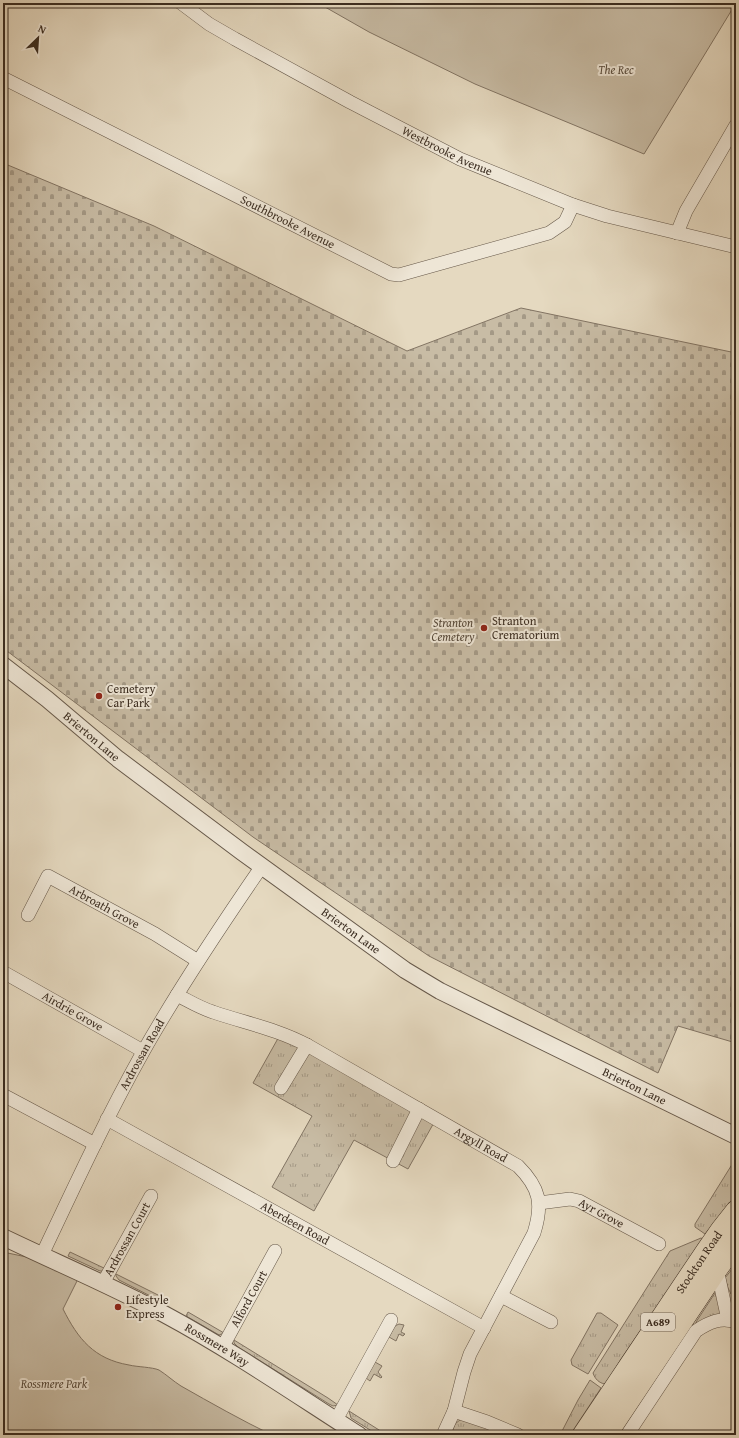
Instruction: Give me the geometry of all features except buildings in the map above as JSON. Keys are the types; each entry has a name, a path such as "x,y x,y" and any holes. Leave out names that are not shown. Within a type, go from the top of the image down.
{"highway":[{"name":"Stockton Road","path":"583,1435 653,1363 717,1234 736,1211"},
{"name":"Stockton Road","path":"606,1435 653,1363 736,1243"}],"street":[{"name":"Westbrooke Avenue","path":"181,3 209,24 350,102 460,159 573,205 607,216 736,246"},
{"name":"Southbrooke Avenue","path":"3,78 391,274 400,275 549,233 565,222 573,205"},
{"path":"677,233 686,211 736,125"},
{"name":"Brierton Lane","path":"3,665 47,699 118,759 262,866 422,981 736,1136"},
{"name":"Ardrossan Road","path":"42,1255 94,1144 143,1051 198,960 262,866"},
{"name":"Arbroath Grove","path":"28,915 48,876 155,934 198,960"},
{"name":"Airdrie Grove","path":"3,972 143,1051"},
{"name":"Argyll Road","path":"177,995 212,1012 277,1032 307,1045 518,1166 532,1182 539,1203 537,1222 534,1232 470,1354 454,1410 443,1435"},
{"path":"281,1088 307,1045"},
{"path":"3,1095 94,1144"},
{"path":"393,1161 419,1109"},
{"name":"Aberdeen Road","path":"107,1119 484,1328"},
{"name":"Ardrossan Court","path":"103,1283 151,1196"},
{"name":"Ayr Grove","path":"539,1203 570,1200 579,1201 659,1244"},
{"name":"Rossmere Way","path":"3,1237 103,1283 165,1314 360,1435"},
{"name":"Alford Court","path":"222,1348 275,1251"},
{"path":"653,1363 707,1324 716,1320 732,1321 717,1269"},
{"path":"501,1296 551,1322"},
{"path":"336,1420 391,1320"},
{"name":"Stockton Road","path":"627,1435 653,1363"},
{"path":"454,1410 518,1435"}],"green space":[{"name":"The Rec","path":"318,3 736,3 644,154 475,84 369,32"},
{"name":"Stranton Cemetery","path":"3,163 154,226 407,351 521,308 736,353 736,1043 678,1026 658,1073 429,956 253,837 3,648"},
{"path":"281,1033 436,1119 408,1169 354,1140 314,1211 272,1187 312,1116 253,1083"},
{"path":"736,1158 736,1197 705,1234 695,1227 695,1224"},
{"path":"701,1238 703,1239 621,1359 607,1383 605,1384 599,1382 593,1373 670,1251"},
{"name":"Rossmere Park","path":"3,1252 36,1259 78,1279 63,1309 81,1338 97,1353 117,1362 159,1370 181,1386 272,1435 3,1435"},
{"path":"70,1252 106,1269 100,1271 68,1256"},
{"path":"736,1264 736,1284 731,1294 725,1278"},
{"path":"116,1274 166,1299 164,1303 119,1280"},
{"path":"717,1290 726,1316 696,1323 696,1322"},
{"path":"188,1312 224,1333 219,1335 186,1316"},
{"path":"597,1313 601,1313 618,1325 588,1374 572,1365 571,1360"},
{"path":"399,1324 404,1325 401,1332 405,1334 403,1336 399,1334 396,1341 389,1337 395,1326"},
{"path":"234,1340 338,1405 333,1406 329,1404 238,1347 234,1343"},
{"path":"375,1362 382,1366 378,1372 382,1377 381,1378 374,1374 370,1381 366,1378"},
{"path":"590,1380 601,1388 570,1435 560,1435 578,1400"},
{"path":"349,1411 387,1435 378,1435 351,1418"},
{"path":"461,1419 513,1435 451,1435 455,1424"}],"place":[{"name":"Stranton Crematorium","path":"484,628"},
{"name":"Cemetery Car Park","path":"99,696"},
{"name":"Lifestyle Express","path":"118,1307"}]}
